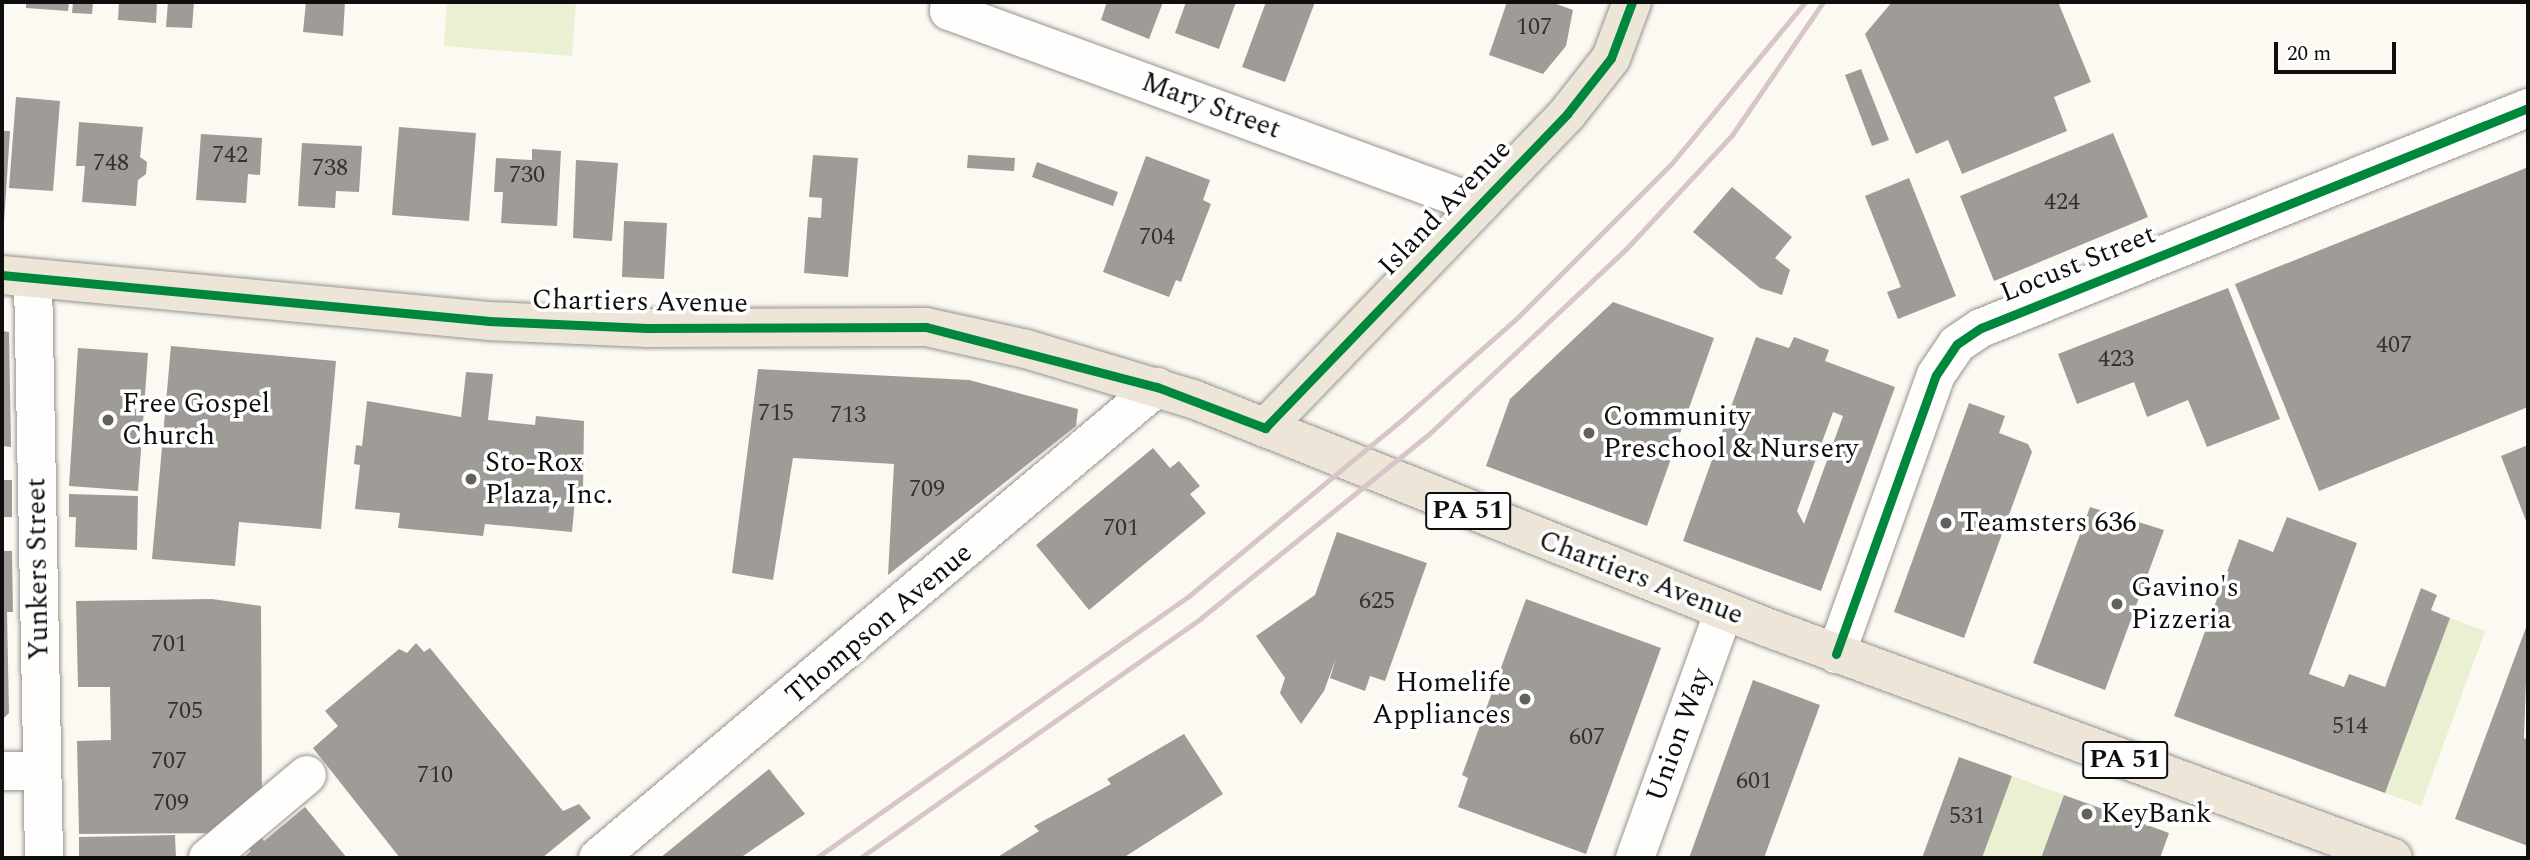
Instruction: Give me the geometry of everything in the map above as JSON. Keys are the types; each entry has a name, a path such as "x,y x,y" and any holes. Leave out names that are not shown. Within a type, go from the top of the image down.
{"main road":[{"name":"Island Avenue","path":"1265,428 1567,114 1611,58 1632,2"},
{"name":"Chartiers Avenue","path":"17,277 488,321 647,328 926,327 1157,387 1836,654 2393,858"}],"street":[{"name":"Mary Street","path":"950,2 949,11 1480,205"},
{"name":"Locust Street","path":"1836,654 1936,375 1957,344 1981,328 2528,108"},
{"name":"Yunkers Street","path":"17,277 44,858"},
{"name":"Thompson Avenue","path":"598,858 1157,387"},
{"name":"Union Way","path":"1635,858 1724,611"},
{"path":"2,771 42,771"},
{"path":"208,858 307,775"}],"green space":[{"path":"447,2 576,2 572,56 444,46"},
{"path":"2450,618 2485,631 2421,806 2385,793"},
{"path":"2012,776 2064,795 2041,858 1982,858"}],"building":[{"path":"26,2 69,2 68,11 26,8"},
{"path":"73,2 93,2 92,14 72,13"},
{"path":"119,2 157,2 156,23 118,20"},
{"path":"168,2 194,2 192,28 166,27"},
{"path":"306,2 345,2 343,36 303,32"},
{"path":"1107,2 1163,2 1149,39 1101,20"},
{"path":"1186,2 1236,2 1219,49 1175,33"},
{"path":"1266,2 1315,2 1285,82 1242,67"},
{"path":"1507,2 1551,2 1573,10 1566,46 1543,74 1489,55"},
{"path":"1892,2 2058,2 2091,82 2054,97 2067,131 1962,174 1948,140 1916,154 1865,34"},
{"path":"1861,69 1889,140 1872,146 1845,75"},
{"path":"16,97 60,101 53,191 9,188"},
{"path":"79,122 143,127 140,157 147,162 146,174 138,180 136,206 82,202 85,166 76,166"},
{"path":"399,127 476,133 469,221 392,215"},
{"path":"2,131 10,131 4,222 2,221"},
{"path":"2113,133 2148,217 1994,281 1960,196"},
{"path":"201,134 262,138 260,175 248,174 246,203 196,200"},
{"path":"302,143 362,146 359,192 336,191 335,208 298,206"},
{"path":"532,149 561,151 557,226 501,223 503,192 494,192 496,158 532,160"},
{"path":"813,155 858,158 848,277 804,273 808,217 821,218 822,198 809,197"},
{"path":"968,155 1015,158 1014,171 967,168"},
{"path":"1146,156 1210,180 1203,200 1211,204 1181,282 1176,280 1169,297 1103,272"},
{"path":"576,160 618,163 612,241 573,238"},
{"path":"1037,162 1118,192 1113,206 1032,177"},
{"path":"2526,168 2528,407 2319,491 2235,284"},
{"path":"1909,178 1956,296 1898,319 1887,292 1901,287 1865,196"},
{"path":"1732,187 1792,237 1775,258 1790,270 1782,295 1760,288 1693,232"},
{"path":"624,221 667,223 664,279 622,277"},
{"path":"2228,288 2280,419 2207,447 2188,400 2147,417 2134,382 2077,404 2058,354"},
{"name":"Community Preschool & Nursery","path":"1613,302 1714,338 1647,526 1486,466 1510,399"},
{"path":"2,331 9,332 11,447 2,446"},
{"path":"1756,337 1789,348 1794,337 1829,350 1825,361 1895,387 1821,591 1683,541","holes":["1833,412 1843,416 1804,524 1797,511"]},
{"path":"171,346 336,361 321,529 239,522 235,566 152,559"},
{"name":"Free Gospel Church","path":"78,348 148,353 138,491 69,486"},
{"path":"758,369 969,380 1078,409 1076,426 888,575 894,464 793,458 773,580 732,573"},
{"name":"Sto-Rox Plaza, Inc.","path":"466,372 493,374 488,420 535,425 536,416 584,421 583,491 576,490 572,532 485,524 483,536 398,528 400,513 355,509 360,465 354,464 356,445 362,446 367,401 461,417"},
{"path":"1969,403 2005,416 1999,433 2028,444 2032,452 1964,638 1894,612"},
{"path":"2528,445 2528,526 2501,456"},
{"path":"1153,448 1170,468 1179,461 1200,486 1190,494 1206,513 1089,610 1036,545"},
{"path":"2,480 12,480 12,517 2,517"},
{"path":"69,494 138,496 137,550 75,547 76,517 69,517"},
{"path":"2090,507 2164,530 2105,690 2033,663"},
{"path":"2287,517 2357,543 2309,674 2344,687 2349,674 2385,687 2421,588 2437,595 2431,610 2450,618 2385,793 2174,716 2239,539 2273,552"},
{"path":"1337,532 1427,563 1385,681 1370,676 1365,691 1330,678 1336,658 1324,691 1301,724 1280,693 1285,678 1256,636 1315,595"},
{"path":"2,551 12,551 13,612 7,612 9,713 2,720"},
{"path":"212,599 261,606 262,805 246,817 264,841 305,807 347,858 243,858 251,851 229,822 230,833 79,834 77,741 111,740 110,687 78,687 76,601"},
{"path":"1526,599 1661,648 1586,854 1458,807 1468,778 1462,775"},
{"path":"2528,622 2524,738 2528,740 2528,846 2455,819"},
{"path":"416,643 424,652 430,648 563,811 579,804 591,818 542,858 400,858 313,748 338,726 325,711 399,649 407,653"},
{"path":"1753,680 1820,705 1764,858 1689,858"},
{"path":"1184,734 1223,794 1123,858 996,858 1039,831 1034,826 1111,784 1107,779"},
{"path":"1959,757 2012,776 1982,858 1922,858"},
{"path":"769,769 805,814 740,858 660,858"},
{"name":"KeyBank","path":"2064,795 2169,833 2160,858 2041,858"},
{"path":"175,835 176,858 79,858 79,837"}],"railway":[{"path":"816,858 1190,595 1405,417 1517,318 1672,163 1805,2"},
{"path":"860,858 1201,618 1429,434 1626,249 1732,135 1823,2"}],"cycle path":[{"path":"2,275 488,321 647,328 926,327 1157,387 1265,428 1567,114 1611,58 1632,2"},
{"path":"1836,654 1936,375 1957,344 1981,328 2528,108"}],"place":[{"name":"Free Gospel Church","path":"108,420"},
{"name":"Community Preschool & Nursery","path":"1589,433"},
{"name":"Sto-Rox Plaza, Inc.","path":"471,479"},
{"name":"Teamsters 636","path":"1946,523"},
{"name":"Gavino's Pizzeria","path":"2117,604"},
{"name":"Homelife Appliances","path":"1525,699"},
{"name":"KeyBank","path":"2087,814"}]}
